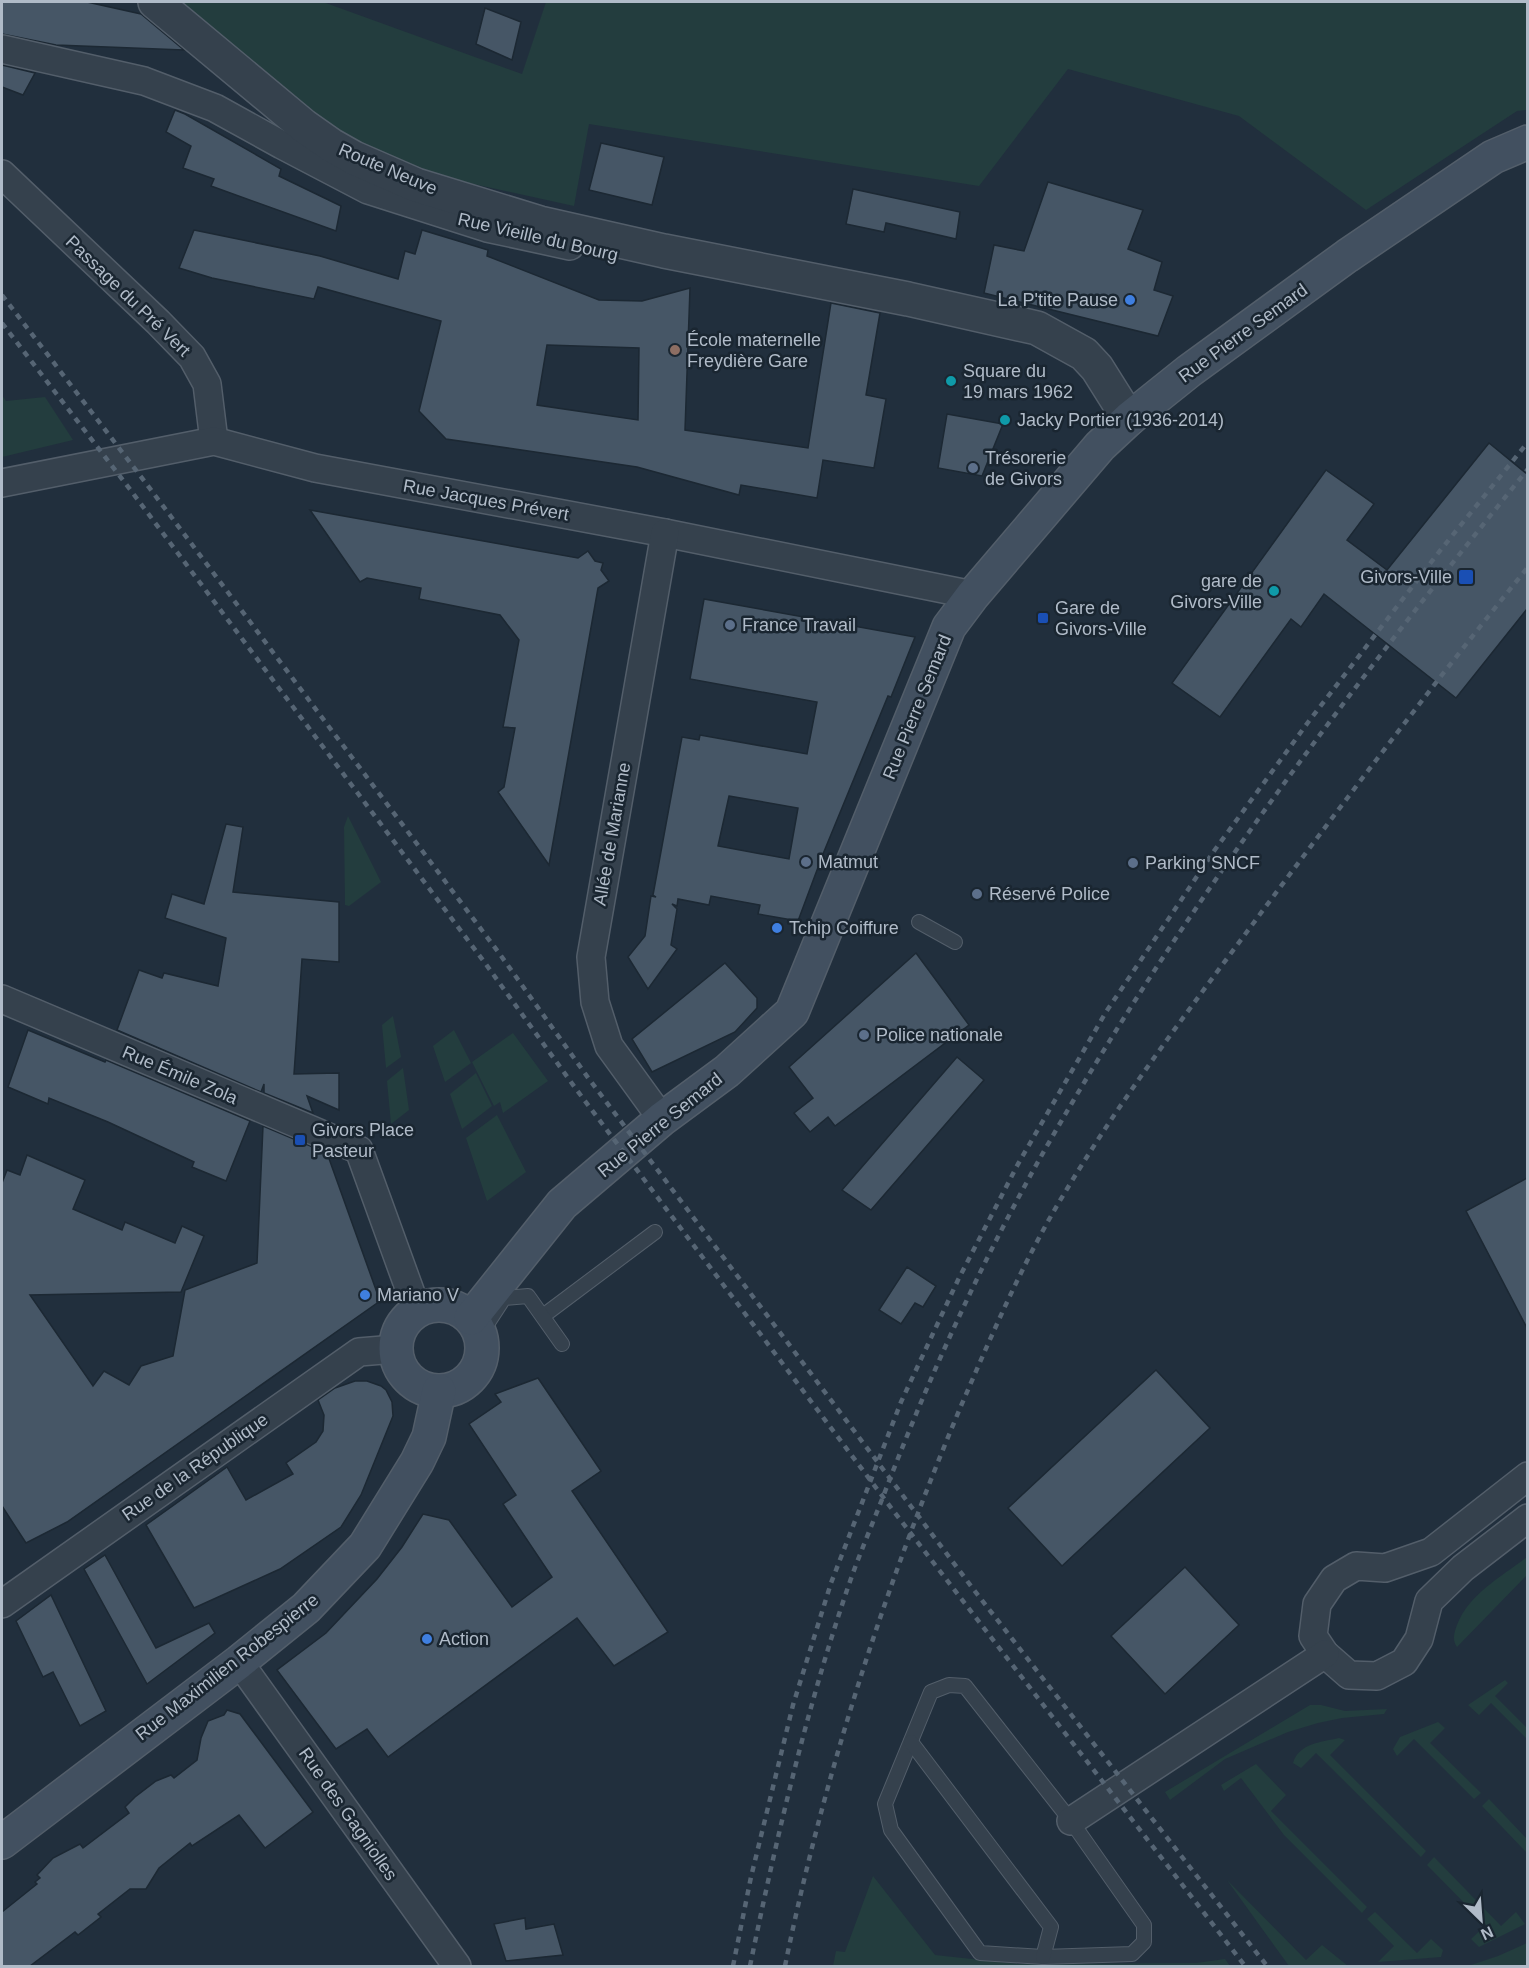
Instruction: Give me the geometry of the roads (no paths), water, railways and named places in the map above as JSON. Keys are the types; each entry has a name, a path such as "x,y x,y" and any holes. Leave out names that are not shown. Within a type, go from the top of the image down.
{"main road":[{"name":"Rue Pierre Semard","path":"476,1326 562,1204 662,1119 727,1071 792,1012 949,627 973,595 1100,446 1129,419 1190,371 1347,256 1493,157 1527,142"},
{"path":"432,1305 447,1305 461,1311 476,1326 482,1350 479,1365 471,1378 458,1387 439,1391 427,1390 410,1381 400,1370 395,1349 397,1334 405,1320 417,1310 432,1305"},
{"name":"Rue Maximilien Robespierre","path":"2,1842 239,1662 306,1608 365,1546 417,1462 429,1437 439,1391"}],"street":[{"name":"Route Neuve","path":"155,2 304,126 354,158 416,185 540,223 664,251"},
{"name":"Rue Vieille du Bourg","path":"2,49 144,81 215,108 368,190 487,228 630,259 664,251 908,299 1037,328 1084,354 1097,368 1129,419"},
{"name":"Passage du Pré Vert","path":"2,174 192,357 207,384 214,441"},
{"name":"Rue Jacques Prévert","path":"2,483 214,441 315,468 665,533 973,595"},
{"name":"Allée de Marianne","path":"662,1119 609,1046 596,1002 591,957 665,533"},
{"name":"Rue Émile Zola","path":"2,1002 359,1150 417,1310"},
{"name":"Rue de la République","path":"2,1604 358,1352 395,1349"},
{"path":"1527,1476 1431,1552 1385,1568 1356,1566 1334,1579 1317,1604 1314,1636 1325,1654 1349,1675 1377,1676 1404,1662 1419,1639 1429,1601 1463,1568 1527,1518"},
{"path":"1071,1821 1325,1654"},
{"name":"Rue des Gagniolles","path":"239,1662 457,1966"}],"lane":[{"path":"919,922 956,942"},
{"path":"543,1316 655,1232"},
{"path":"476,1326 504,1298 528,1296 562,1344"},
{"path":"949,1685 965,1686 1071,1821 1144,1925 1144,1942 1132,1954 1043,1957 980,1953 891,1830 885,1804 932,1692 949,1685"},
{"path":"911,1742 1051,1927 1043,1957"}],"railway":[{"path":"2,295 499,953 589,1079 974,1590 1267,1966"},
{"path":"2,323 132,492 892,1509 1245,1966"},
{"path":"733,1966 751,1877 793,1705 831,1583 901,1402 958,1280 1018,1164 1106,1012 1214,851 1309,721 1439,552 1528,442"},
{"path":"750,1966 804,1731 851,1580 936,1367 1013,1208 1088,1077 1204,897 1329,722 1528,469"},
{"path":"785,1966 818,1823 882,1612 961,1406 1037,1241 1088,1154 1180,1022 1388,744 1528,567"}],"place":[{"name":"La P'tite Pause","path":"1130,300"},
{"name":"École maternelle Freydière Gare","path":"675,350"},
{"name":"Square du 19 mars 1962","path":"951,381"},
{"name":"Jacky Portier (1936-2014)","path":"1005,420"},
{"name":"Trésorerie de Givors","path":"973,468"},
{"name":"Givors-Ville","path":"1466,577"},
{"name":"gare de Givors-Ville","path":"1274,591"},
{"name":"Gare de Givors-Ville","path":"1043,618"},
{"name":"France Travail","path":"730,625"},
{"name":"Matmut","path":"806,862"},
{"name":"Parking SNCF","path":"1133,863"},
{"name":"Réservé Police","path":"977,894"},
{"name":"Tchip Coiffure","path":"777,928"},
{"name":"Police nationale","path":"864,1035"},
{"name":"Givors Place Pasteur","path":"300,1140"},
{"name":"Mariano V","path":"365,1295"},
{"name":"Action","path":"427,1639"}]}
